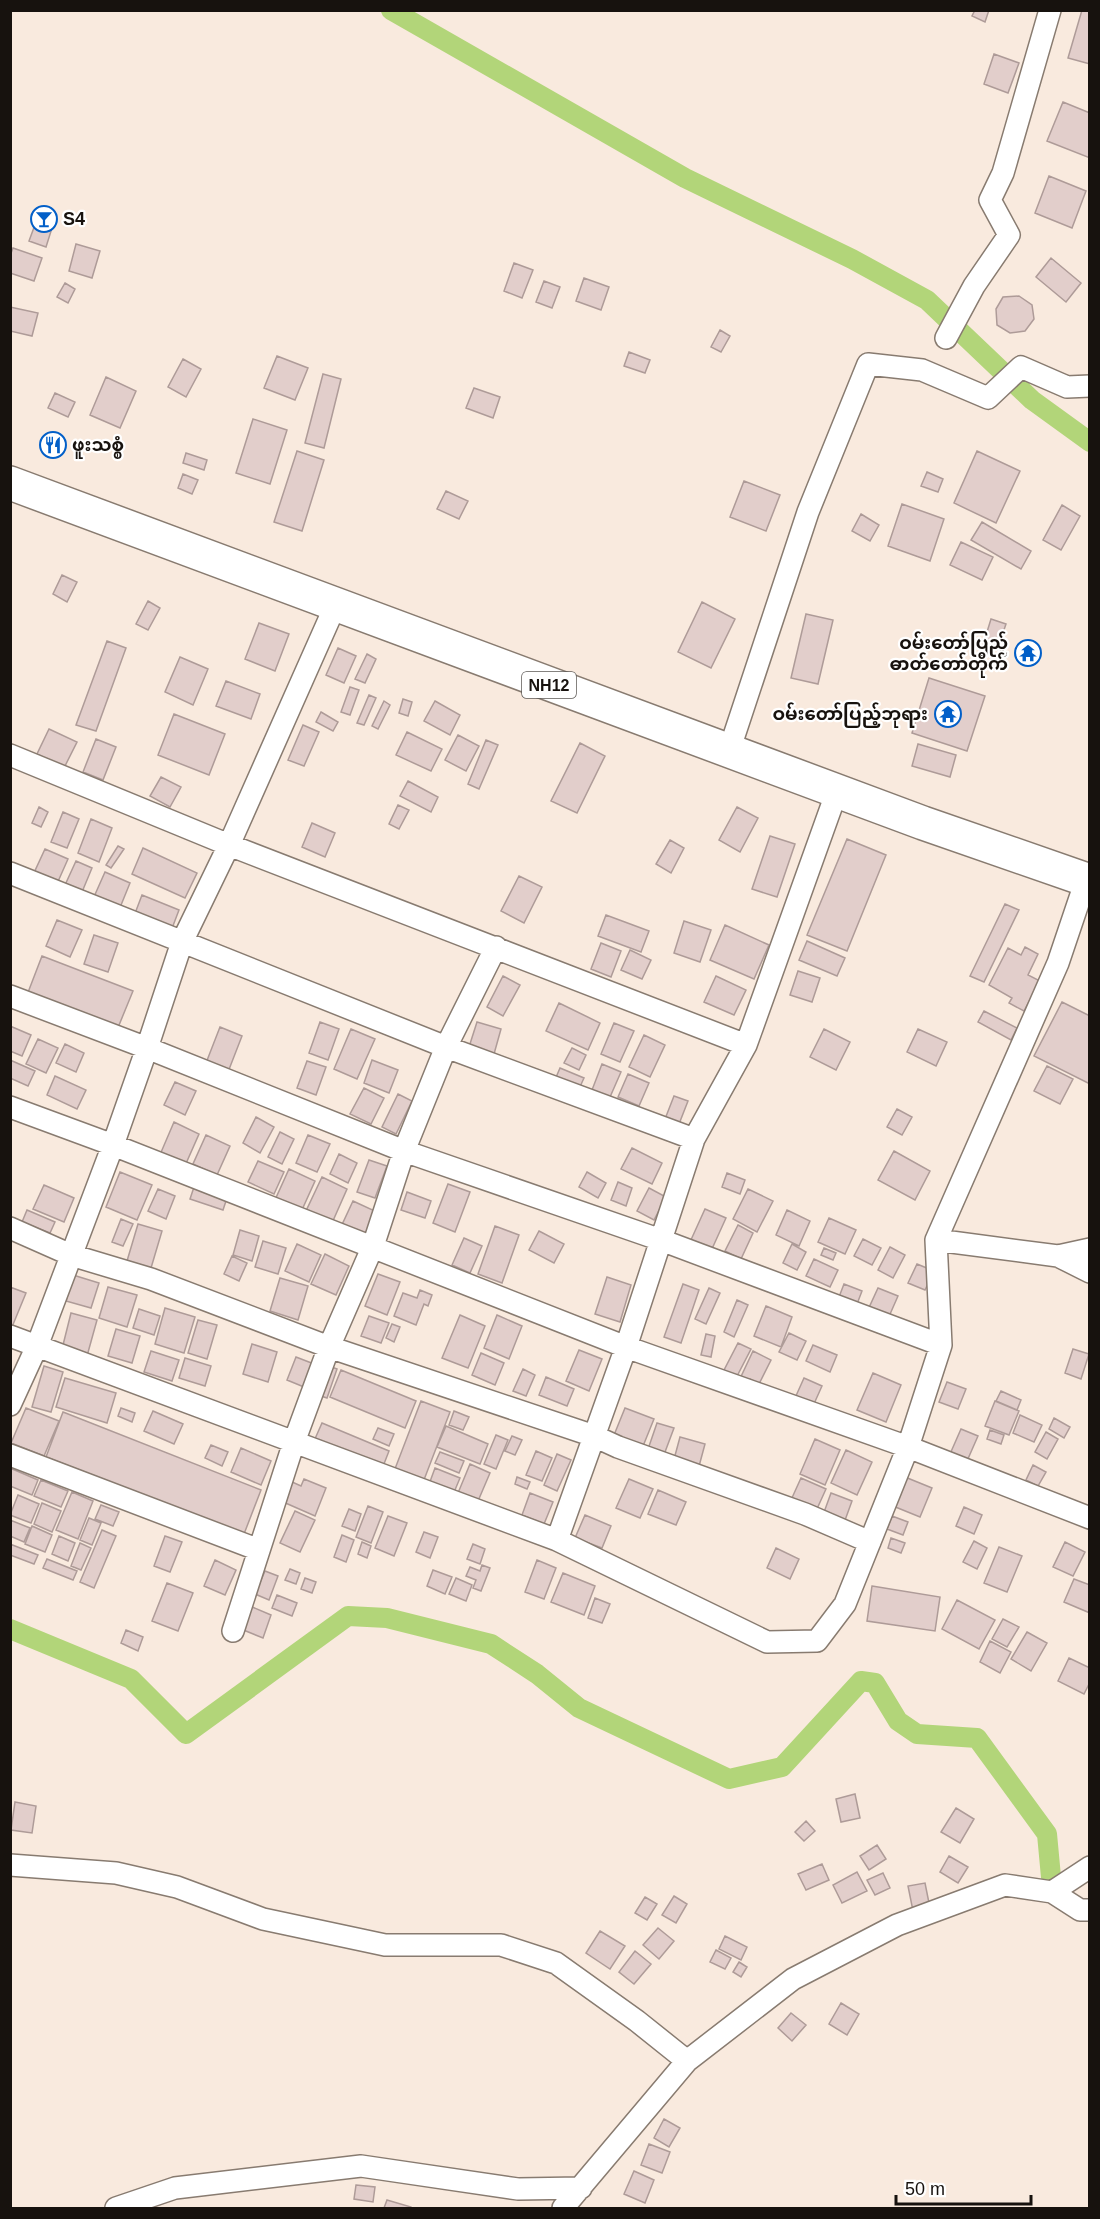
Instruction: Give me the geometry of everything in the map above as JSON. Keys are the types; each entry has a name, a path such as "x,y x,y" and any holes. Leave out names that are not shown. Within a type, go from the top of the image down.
{"highway":[{"name":"NH12","path":"10,483 984,846 1088,880"}],"street":[{"path":"952,327 974,286 1009,235 990,200 1003,173 1050,10"},
{"path":"729,751 808,512 868,364 922,370 988,398 1021,367 1067,387 1089,386"},
{"path":"10,1405 37,1346 113,1145 182,942 229,845 336,604"},
{"path":"10,755 229,845 746,1045"},
{"path":"557,1540 626,1347 694,1139 746,1045 837,791"},
{"path":"10,873 446,1047 694,1139"},
{"path":"10,1336 557,1540 767,1642 817,1641 845,1604 908,1447 941,1345 936,1240 1058,963 1088,880"},
{"path":"233,1631 294,1442 329,1347 373,1246 404,1151 446,1047 496,947"},
{"path":"10,996 404,1151 661,1240 941,1345"},
{"path":"10,1107 373,1246 626,1347 908,1447 1089,1518"},
{"path":"10,1228 71,1255 151,1279 329,1347 594,1436 618,1448 805,1514 870,1542"},
{"path":"936,1240 1058,1256 1089,1272"},
{"path":"1058,1256 1089,1249"},
{"path":"10,1455 259,1550"},
{"path":"10,1865 116,1873 177,1887 263,1919 385,1945 501,1945 556,1963 687,2061"},
{"path":"1052,1892 1089,1867"},
{"path":"563,2208 687,2061 793,1979 897,1925 1005,1885 1052,1892 1080,1910 1089,1910"},
{"path":"116,2208 175,2188 362,2166 518,2189 581,2188"}],"building":[{"path":"975,10 989,10 985,22 972,16"},
{"path":"1082,10 1090,10 1090,64 1068,58"},
{"path":"994,54 1019,63 1008,93 984,84"},
{"path":"1063,102 1090,113 1090,158 1047,141"},
{"path":"1049,176 1086,191 1072,228 1035,213"},
{"path":"36,222 52,228 46,247 29,241"},
{"path":"76,244 100,251 92,278 69,271"},
{"path":"13,248 42,258 34,281 10,273 10,256"},
{"path":"1051,258 1081,283 1066,302 1036,277"},
{"path":"514,263 533,270 522,298 504,291"},
{"path":"584,278 609,287 601,310 576,301"},
{"path":"544,281 560,287 552,308 536,302"},
{"path":"65,283 75,289 68,303 57,297"},
{"path":"1019,296 1032,305 1034,319 1025,331 1010,333 997,325 996,309 1003,297"},
{"path":"10,307 38,313 32,336 10,331"},
{"path":"720,330 730,336 721,352 711,347"},
{"path":"629,352 650,360 645,373 624,366"},
{"path":"277,356 308,368 295,400 264,388"},
{"path":"183,359 201,369 186,397 168,387"},
{"path":"323,374 341,379 324,448 305,443"},
{"path":"106,377 136,391 120,428 90,415"},
{"path":"474,388 500,397 493,418 466,408"},
{"path":"55,393 75,402 68,417 48,408"},
{"path":"253,419 287,430 270,484 236,473"},
{"path":"297,451 324,460 302,531 274,522"},
{"path":"977,451 1020,471 996,523 954,503"},
{"path":"186,453 207,460 204,470 183,463"},
{"path":"927,472 943,479 938,492 921,486"},
{"path":"183,474 198,480 192,494 178,488"},
{"path":"744,481 780,495 766,531 730,517"},
{"path":"446,491 468,501 459,519 437,509"},
{"path":"902,504 944,519 930,561 888,546"},
{"path":"1062,505 1080,516 1061,550 1043,540"},
{"path":"861,514 879,525 870,541 852,531"},
{"path":"982,522 1031,551 1021,569 971,540"},
{"path":"961,542 993,557 982,580 950,565"},
{"path":"62,575 77,582 67,602 53,594"},
{"path":"148,601 160,608 148,630 136,624"},
{"path":"702,602 735,619 711,668 678,652"},
{"path":"806,614 833,620 818,684 791,678"},
{"path":"991,619 1006,624 997,650 983,645"},
{"path":"259,623 289,634 275,671 245,659"},
{"path":"107,641 126,648 96,731 76,725"},
{"path":"338,648 356,656 344,683 326,675"},
{"path":"367,654 376,659 365,683 355,679"},
{"path":"180,657 208,669 193,705 165,692"},
{"name":"ဝမ်းတော်ပြည့်ဘုရား","path":"929,678 985,696 967,751 912,733"},
{"path":"226,681 260,694 251,719 216,706"},
{"path":"350,687 359,690 350,715 341,712"},
{"path":"369,695 376,698 364,725 357,723"},
{"path":"403,699 412,702 408,716 399,713"},
{"path":"384,701 390,705 378,729 372,726"},
{"path":"435,701 460,715 450,735 424,721"},
{"path":"321,712 338,722 333,731 316,722"},
{"path":"174,714 225,734 209,775 158,755"},
{"path":"303,725 319,732 304,766 288,760"},
{"path":"49,729 77,742 64,768 37,754"},
{"path":"407,732 442,749 431,771 396,755"},
{"path":"458,735 479,746 466,771 445,760"},
{"path":"96,739 116,747 103,780 83,772"},
{"path":"486,740 498,745 479,789 468,784"},
{"path":"580,743 605,756 577,813 551,801"},
{"path":"918,744 956,755 950,777 912,766"},
{"path":"161,777 181,787 170,807 150,796"},
{"path":"408,781 438,797 431,812 400,796"},
{"path":"398,805 409,810 399,829 389,824"},
{"path":"39,807 48,812 41,827 32,823"},
{"path":"737,807 758,818 740,852 719,840"},
{"path":"63,812 79,819 67,848 51,842"},
{"path":"91,819 112,828 99,862 78,853"},
{"path":"312,823 335,833 325,857 302,847"},
{"path":"770,836 795,844 777,897 752,889"},
{"path":"847,839 886,855 847,951 807,935"},
{"path":"670,840 684,848 671,873 656,864"},
{"path":"118,846 124,849 111,868 106,865"},
{"path":"143,848 197,873 185,898 132,874"},
{"path":"45,849 68,859 56,886 33,875"},
{"path":"76,861 92,868 82,892 65,885"},
{"path":"105,872 130,883 119,910 93,899"},
{"path":"519,876 542,887 524,923 501,911"},
{"path":"142,895 179,910 171,931 134,916"},
{"path":"1005,904 1019,910 984,982 970,976"},
{"path":"606,915 649,931 641,952 598,936"},
{"path":"57,920 82,930 70,957 46,946"},
{"path":"684,921 711,930 700,962 674,953"},
{"path":"725,925 769,945 754,979 710,960"},
{"path":"94,935 118,943 108,972 84,964"},
{"path":"807,941 845,958 837,976 799,960"},
{"path":"601,943 621,951 611,977 591,969"},
{"path":"1025,947 1038,954 1028,975 1040,981 1024,1011 1009,1003 1012,998 989,985 1008,948 1021,955"},
{"path":"630,950 651,960 642,979 621,970"},
{"path":"42,956 133,991 117,1030 27,995"},
{"path":"798,971 820,978 812,1002 790,995"},
{"path":"503,976 520,985 503,1016 487,1007"},
{"path":"716,976 746,990 734,1015 704,1002"},
{"path":"1062,1002 1090,1016 1090,1084 1034,1056"},
{"path":"559,1003 600,1023 588,1050 546,1031"},
{"path":"984,1011 1017,1028 1011,1040 978,1022"},
{"path":"320,1022 339,1029 328,1060 309,1053"},
{"path":"477,1022 501,1029 494,1054 469,1047"},
{"path":"614,1023 634,1031 620,1062 601,1054"},
{"path":"10,1026 31,1035 22,1056 10,1051"},
{"path":"220,1027 242,1036 228,1072 206,1063"},
{"path":"351,1029 375,1039 357,1079 334,1069"},
{"path":"824,1029 850,1042 836,1070 810,1057"},
{"path":"918,1029 947,1042 936,1066 907,1052"},
{"path":"644,1035 665,1045 650,1077 629,1067"},
{"path":"38,1039 58,1048 46,1073 26,1064"},
{"path":"65,1044 84,1053 76,1072 56,1063"},
{"path":"572,1048 586,1055 579,1070 564,1063"},
{"path":"10,1060 35,1071 28,1086 10,1078"},
{"path":"372,1060 398,1070 389,1093 364,1083"},
{"path":"307,1061 326,1067 316,1095 297,1088"},
{"path":"602,1064 621,1072 610,1097 592,1090"},
{"path":"1047,1066 1073,1079 1060,1104 1034,1091"},
{"path":"560,1068 584,1078 578,1091 554,1082"},
{"path":"628,1074 649,1083 639,1106 618,1097"},
{"path":"55,1076 86,1090 77,1109 47,1095"},
{"path":"175,1082 196,1091 185,1115 164,1105"},
{"path":"364,1088 384,1098 371,1124 350,1114"},
{"path":"398,1094 412,1101 396,1134 382,1127"},
{"path":"674,1096 688,1101 679,1124 665,1119"},
{"path":"897,1109 912,1117 902,1135 887,1127"},
{"path":"256,1117 274,1127 260,1153 243,1143"},
{"path":"174,1122 199,1134 184,1168 159,1157"},
{"path":"280,1132 294,1139 282,1164 268,1157"},
{"path":"206,1135 230,1146 217,1175 193,1164"},
{"path":"308,1135 330,1144 317,1172 296,1163"},
{"path":"632,1148 662,1163 652,1184 621,1169"},
{"path":"894,1151 930,1171 915,1200 878,1180"},
{"path":"339,1154 357,1163 348,1183 330,1174"},
{"path":"369,1160 387,1166 375,1198 357,1192"},
{"path":"258,1161 284,1172 274,1194 248,1182"},
{"path":"289,1169 315,1181 301,1212 275,1200"},
{"path":"120,1172 152,1185 137,1220 106,1207"},
{"path":"587,1172 606,1183 598,1198 579,1187"},
{"path":"727,1173 745,1180 740,1194 722,1187"},
{"path":"322,1177 347,1189 332,1223 306,1211"},
{"path":"196,1181 229,1192 223,1210 190,1199"},
{"path":"618,1182 632,1188 626,1206 611,1200"},
{"path":"448,1184 470,1192 455,1232 433,1223"},
{"path":"44,1185 74,1198 64,1222 33,1209"},
{"path":"649,1188 666,1197 654,1220 637,1211"},
{"path":"158,1189 175,1196 166,1219 148,1211"},
{"path":"748,1189 773,1201 757,1232 733,1219"},
{"path":"407,1192 431,1201 425,1218 401,1210"},
{"path":"353,1201 377,1212 364,1240 340,1229"},
{"path":"705,1209 726,1218 711,1251 690,1242"},
{"path":"27,1210 55,1222 50,1233 22,1222"},
{"path":"787,1210 810,1221 799,1246 776,1235"},
{"path":"829,1218 856,1230 845,1254 818,1242"},
{"path":"121,1219 133,1224 123,1246 112,1242"},
{"path":"138,1224 162,1231 151,1268 127,1261"},
{"path":"738,1225 753,1233 741,1259 725,1251"},
{"path":"495,1226 519,1235 502,1283 478,1274"},
{"path":"240,1230 259,1236 252,1261 233,1255"},
{"path":"539,1231 564,1244 554,1263 529,1250"},
{"path":"464,1238 482,1246 470,1273 452,1265"},
{"path":"863,1239 881,1248 872,1265 854,1256"},
{"path":"263,1241 286,1248 278,1274 255,1267"},
{"path":"297,1244 321,1255 309,1282 285,1271"},
{"path":"792,1244 806,1252 797,1270 783,1263"},
{"path":"890,1247 905,1255 893,1278 878,1270"},
{"path":"824,1248 836,1253 833,1260 821,1255"},
{"path":"325,1254 349,1266 336,1295 311,1284"},
{"path":"232,1256 247,1263 239,1281 224,1274"},
{"path":"814,1259 838,1270 830,1287 806,1276"},
{"path":"917,1264 934,1271 925,1290 908,1283"},
{"path":"378,1274 400,1282 387,1315 365,1306"},
{"path":"73,1275 99,1283 91,1308 66,1301"},
{"path":"607,1277 631,1285 620,1322 595,1314"},
{"path":"280,1278 308,1286 298,1320 270,1311"},
{"path":"683,1284 699,1290 681,1343 664,1337"},
{"path":"844,1284 862,1291 857,1304 839,1297"},
{"path":"10,1287 26,1293 12,1327 10,1326"},
{"path":"108,1287 137,1295 127,1327 99,1318"},
{"path":"709,1288 720,1293 706,1324 695,1319"},
{"path":"878,1288 898,1296 887,1321 867,1312"},
{"path":"420,1290 432,1295 428,1306 424,1304 416,1325 394,1316 403,1293 417,1298"},
{"path":"737,1300 748,1305 734,1337 724,1332"},
{"path":"766,1306 792,1317 781,1347 754,1336"},
{"path":"165,1308 195,1317 184,1353 155,1344"},
{"path":"139,1309 160,1316 154,1335 133,1328"},
{"path":"71,1313 97,1320 87,1356 62,1349"},
{"path":"460,1315 485,1326 468,1368 442,1358"},
{"path":"497,1315 522,1326 509,1359 484,1348"},
{"path":"369,1316 389,1323 381,1343 361,1336"},
{"path":"198,1320 217,1325 207,1359 188,1353"},
{"path":"392,1324 400,1327 394,1342 386,1338"},
{"path":"116,1329 140,1336 132,1363 108,1356"},
{"path":"789,1333 806,1341 797,1360 779,1352"},
{"path":"706,1334 715,1336 711,1357 701,1355"},
{"path":"738,1343 751,1349 735,1380 722,1374"},
{"path":"252,1344 277,1352 268,1382 243,1374"},
{"path":"813,1345 837,1355 830,1372 806,1361"},
{"path":"1073,1349 1089,1354 1081,1379 1065,1373"},
{"path":"579,1350 602,1359 589,1391 566,1381"},
{"path":"151,1351 179,1360 172,1381 144,1372"},
{"path":"753,1351 771,1360 759,1384 750,1379 746,1387 738,1383"},
{"path":"481,1353 504,1363 495,1385 472,1375"},
{"path":"296,1357 314,1364 304,1387 287,1380"},
{"path":"185,1358 211,1366 205,1386 179,1378"},
{"path":"326,1365 337,1369 327,1398 315,1394"},
{"path":"44,1366 63,1372 51,1412 32,1407"},
{"path":"523,1369 535,1375 526,1396 513,1391"},
{"path":"341,1370 416,1401 405,1428 330,1397"},
{"path":"873,1373 901,1385 886,1422 857,1410"},
{"path":"546,1377 574,1389 567,1406 539,1395"},
{"path":"65,1378 116,1393 107,1423 56,1407"},
{"path":"804,1378 822,1386 813,1406 795,1398"},
{"path":"947,1382 966,1389 958,1409 939,1402"},
{"path":"1001,1391 1021,1400 1017,1410 996,1401"},
{"path":"421,1401 450,1412 422,1485 393,1474"},
{"path":"995,1401 1019,1411 1009,1435 985,1426"},
{"path":"26,1408 59,1421 44,1456 11,1443"},
{"path":"121,1408 135,1413 132,1422 118,1416"},
{"path":"625,1408 654,1419 641,1451 612,1440"},
{"path":"153,1411 183,1424 174,1444 144,1431"},
{"path":"454,1411 469,1417 463,1430 449,1425"},
{"path":"63,1412 261,1490 244,1534 46,1457"},
{"path":"1020,1415 1042,1425 1034,1442 1013,1433"},
{"path":"1054,1418 1070,1427 1064,1438 1049,1429"},
{"path":"322,1423 389,1451 382,1469 314,1441"},
{"path":"657,1423 674,1428 662,1460 646,1455"},
{"path":"446,1426 488,1444 480,1464 437,1447"},
{"path":"378,1428 394,1434 389,1446 373,1439"},
{"path":"961,1429 978,1436 967,1461 950,1454"},
{"path":"990,1430 1004,1435 1001,1444 987,1439"},
{"path":"1046,1432 1058,1439 1047,1459 1035,1452"},
{"path":"496,1435 508,1440 496,1469 484,1464"},
{"path":"512,1436 522,1440 515,1455 505,1451"},
{"path":"680,1437 705,1444 698,1470 673,1463"},
{"path":"815,1439 840,1450 825,1485 800,1474"},
{"path":"211,1445 228,1452 222,1466 205,1458"},
{"path":"241,1448 271,1461 261,1485 231,1472"},
{"path":"846,1450 872,1462 857,1495 831,1483"},
{"path":"536,1451 552,1458 542,1481 526,1475"},
{"path":"440,1452 464,1461 459,1473 435,1463"},
{"path":"557,1454 571,1460 557,1491 544,1485"},
{"path":"470,1464 490,1473 478,1501 458,1493"},
{"path":"1033,1465 1046,1472 1038,1486 1026,1480"},
{"path":"10,1468 38,1480 32,1495 10,1486"},
{"path":"435,1468 460,1478 452,1497 428,1487"},
{"path":"517,1477 530,1482 527,1489 515,1484"},
{"path":"905,1477 932,1488 920,1517 893,1506"},
{"path":"801,1478 826,1489 816,1511 791,1500"},
{"path":"304,1479 326,1488 315,1516 281,1501 290,1481 301,1486"},
{"path":"629,1479 653,1489 640,1518 616,1508"},
{"path":"41,1480 68,1491 61,1507 34,1496"},
{"path":"658,1490 686,1502 676,1525 648,1514"},
{"path":"72,1492 93,1501 78,1539 56,1530"},
{"path":"530,1493 553,1502 544,1524 522,1515"},
{"path":"831,1493 852,1501 844,1523 823,1515"},
{"path":"18,1495 39,1504 31,1523 10,1515"},
{"path":"42,1503 61,1511 52,1532 34,1524"},
{"path":"101,1505 119,1512 113,1526 95,1519"},
{"path":"368,1506 383,1512 371,1543 356,1537"},
{"path":"964,1507 982,1515 974,1534 956,1526"},
{"path":"349,1509 361,1514 355,1531 342,1526"},
{"path":"295,1511 315,1520 300,1552 280,1543"},
{"path":"585,1515 611,1526 602,1548 575,1538"},
{"path":"388,1516 407,1523 394,1556 375,1548"},
{"path":"892,1516 908,1522 903,1535 887,1529"},
{"path":"89,1518 101,1523 92,1545 80,1540"},
{"path":"10,1520 30,1528 24,1542 10,1536"},
{"path":"32,1526 52,1535 45,1552 25,1544"},
{"path":"102,1530 116,1536 94,1588 80,1582"},
{"path":"424,1532 438,1537 430,1558 416,1552"},
{"path":"342,1535 354,1540 346,1562 334,1557"},
{"path":"59,1536 75,1543 68,1561 52,1554"},
{"path":"165,1536 182,1542 170,1572 154,1566"},
{"path":"891,1538 905,1543 901,1553 888,1548"},
{"path":"974,1541 987,1548 977,1569 963,1562"},
{"path":"362,1542 371,1546 367,1558 358,1554"},
{"path":"1065,1542 1085,1552 1073,1576 1053,1567"},
{"path":"80,1543 91,1548 81,1570 71,1566"},
{"path":"10,1544 38,1555 34,1564 10,1555"},
{"path":"473,1544 485,1549 480,1564 467,1559"},
{"path":"999,1547 1022,1556 1007,1592 984,1583"},
{"path":"776,1548 799,1559 790,1579 767,1568"},
{"path":"47,1559 77,1571 73,1580 43,1568"},
{"path":"215,1560 236,1570 225,1595 204,1586"},
{"path":"537,1560 556,1568 544,1599 525,1592"},
{"path":"482,1565 490,1568 481,1591 473,1588 476,1580 466,1576 470,1567 480,1571"},
{"path":"290,1569 300,1573 296,1584 285,1580"},
{"path":"433,1570 452,1577 445,1594 427,1586"},
{"path":"265,1571 278,1576 269,1600 255,1594"},
{"path":"563,1573 595,1586 584,1615 551,1602"},
{"path":"305,1578 316,1582 312,1593 301,1589"},
{"path":"456,1578 472,1585 466,1601 449,1594"},
{"path":"1074,1579 1090,1585 1090,1613 1064,1602"},
{"path":"167,1583 193,1593 178,1631 152,1621"},
{"path":"872,1586 940,1597 935,1631 867,1621"},
{"path":"277,1595 297,1603 292,1616 272,1608"},
{"path":"595,1598 610,1604 602,1623 588,1618"},
{"path":"957,1600 995,1620 979,1649 942,1629"},
{"path":"250,1606 271,1615 263,1638 241,1629"},
{"path":"1003,1619 1019,1627 1007,1647 992,1639"},
{"path":"126,1630 143,1637 138,1651 121,1643"},
{"path":"1027,1632 1047,1643 1031,1671 1011,1659"},
{"path":"990,1641 1011,1652 1000,1673 980,1662"},
{"path":"1069,1658 1090,1668 1090,1682 1084,1694 1058,1681"},
{"path":"855,1794 860,1818 841,1822 836,1799"},
{"path":"15,1802 36,1806 32,1833 11,1830"},
{"path":"956,1808 974,1819 960,1843 941,1832"},
{"path":"806,1821 815,1831 804,1841 795,1832"},
{"path":"877,1845 886,1859 869,1870 860,1856"},
{"path":"949,1856 968,1867 958,1883 940,1872"},
{"path":"822,1864 829,1880 806,1890 798,1874"},
{"path":"857,1872 867,1891 842,1903 833,1885"},
{"path":"883,1873 890,1888 875,1895 867,1880"},
{"path":"925,1883 930,1908 913,1911 908,1886"},
{"path":"674,1896 687,1904 676,1923 662,1915"},
{"path":"645,1897 657,1904 647,1920 635,1913"},
{"path":"658,1928 674,1941 659,1959 643,1945"},
{"path":"600,1931 625,1946 610,1969 586,1953"},
{"path":"725,1936 747,1947 741,1960 719,1949"},
{"path":"716,1950 731,1958 725,1969 710,1962"},
{"path":"635,1951 651,1964 634,1984 619,1972"},
{"path":"739,1962 747,1967 741,1977 733,1972"},
{"path":"841,2003 859,2014 847,2035 829,2024"},
{"path":"791,2013 806,2025 792,2041 778,2028"},
{"path":"664,2119 680,2128 669,2147 654,2138"},
{"path":"649,2144 670,2152 662,2173 641,2165"},
{"path":"634,2171 654,2180 645,2203 624,2194"},
{"path":"356,2185 375,2187 373,2202 354,2199"},
{"path":"387,2200 411,2207 411,2208 384,2208"}],"waterway":[{"path":"391,10 685,178 852,259 927,300 1032,400 1090,442"},
{"path":"10,1629 131,1679 186,1734 348,1616 387,1618 491,1644 537,1674 579,1708 729,1779 782,1767 861,1681 875,1683 898,1721 917,1734 977,1738 1047,1834 1051,1877"}],"place":[{"name":"S4","path":"44,219"},
{"name":"ဖူးသစ္စံ","path":"53,445"},
{"name":"ဝမ်းတော်ပြည့် ဓာတ်တော်တိုက်","path":"1028,653"},
{"name":"ဝမ်းတော်ပြည့်ဘုရား","path":"948,714"}]}
